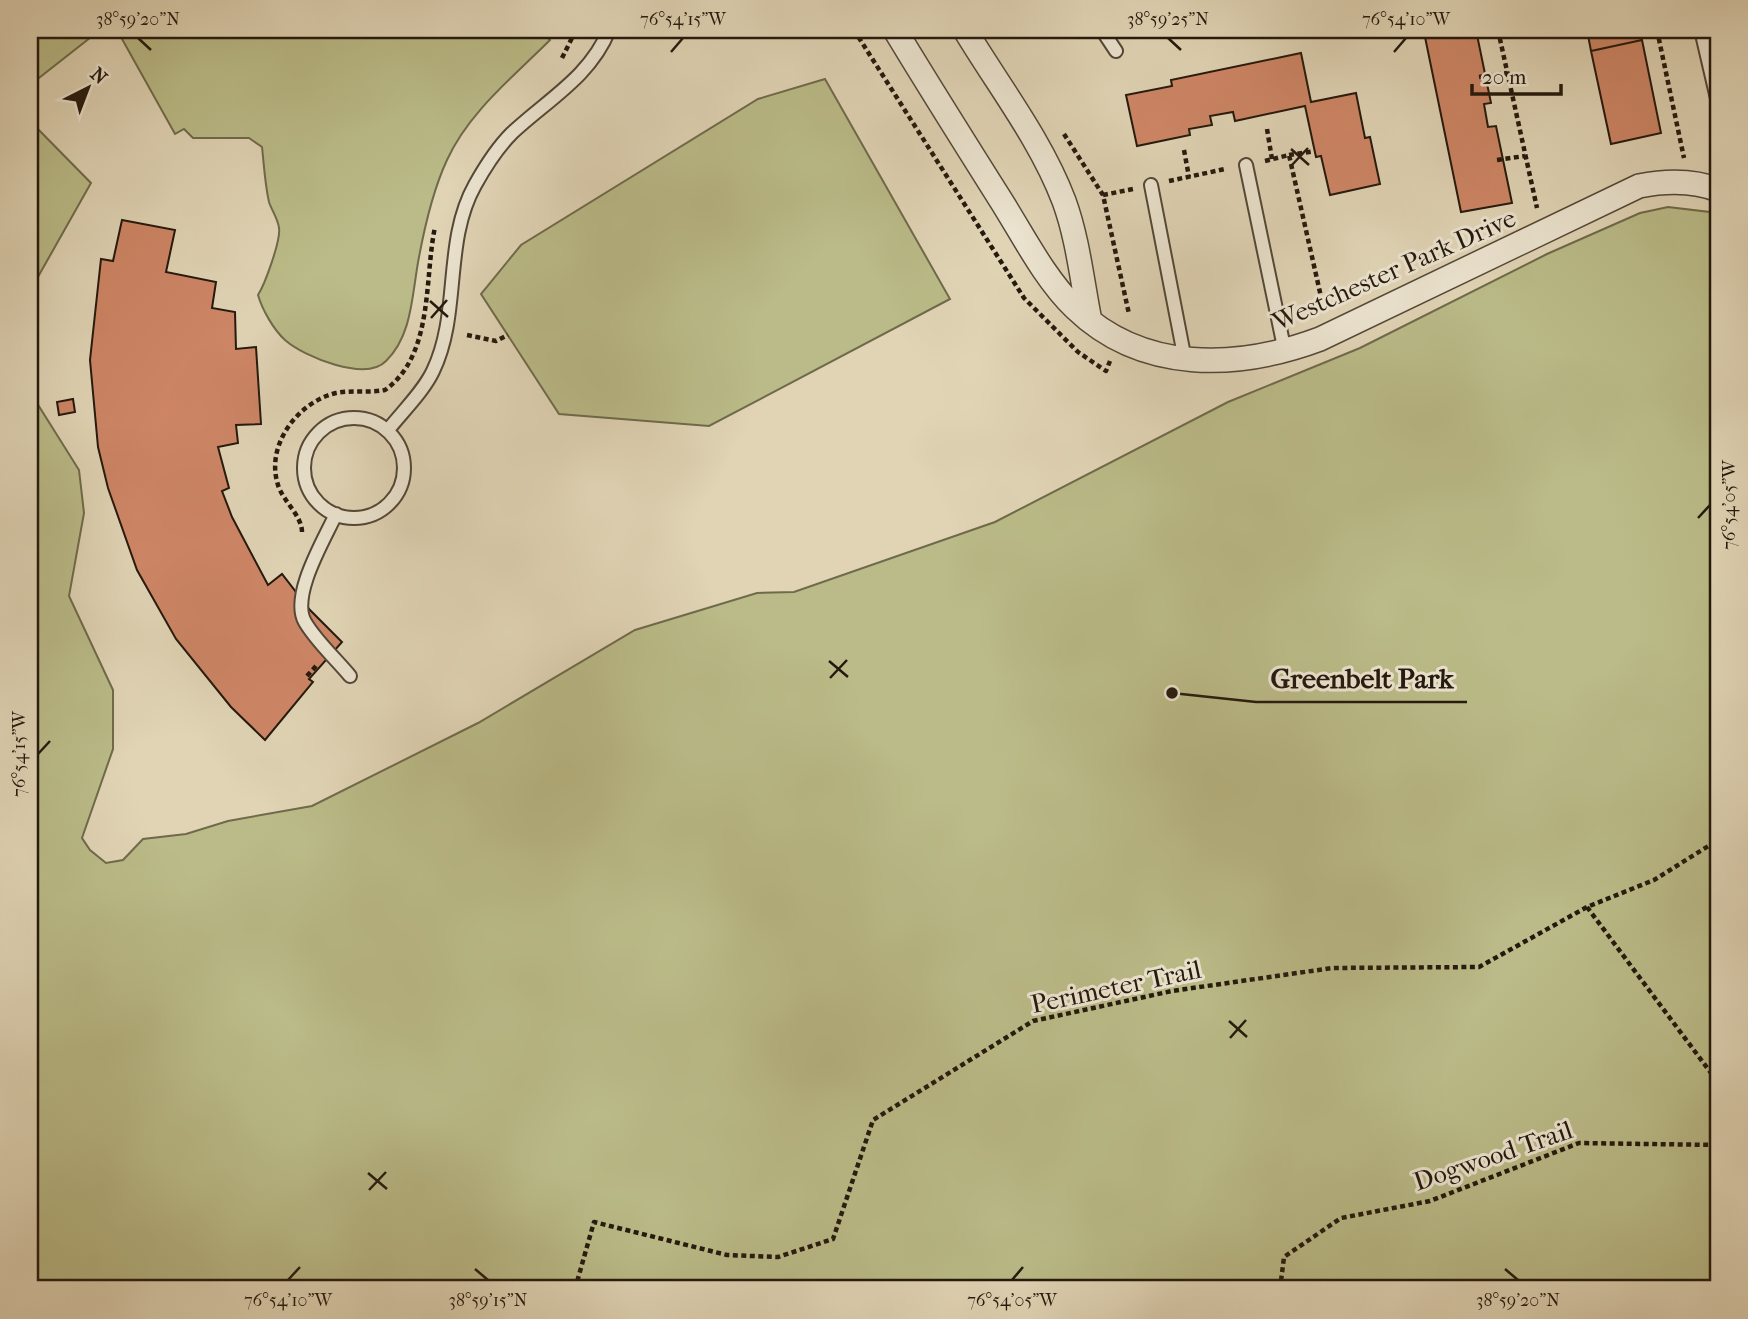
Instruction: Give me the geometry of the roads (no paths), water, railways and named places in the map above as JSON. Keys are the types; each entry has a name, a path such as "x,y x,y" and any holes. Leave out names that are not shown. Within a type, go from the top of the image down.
{"street":[{"name":"Westchester Park Drive","path":"896,30 1036,255 1073,306 1090,321 1126,344 1185,360 1225,361 1285,352 1320,340 1639,186 1671,182 1718,190"},
{"path":"965,30 1060,191 1075,240 1090,321"}],"lane":[{"path":"387,430 433,372 440,354 448,321 460,224 473,189 510,134 583,72 609,30"},
{"path":"1102,30 1116,51"},
{"path":"1701,30 1718,103"},
{"path":"1245,165 1285,352"},
{"path":"1152,185 1185,360"},
{"path":"342,418 374,421 387,430 398,443 404,460 404,478 397,494 386,508 353,518 322,507 311,495 304,472 307,448 328,424 342,418"},
{"path":"336,514 309,573 301,609 304,621 350,676"}],"place":[{"name":"Greenbelt Park","path":"1172,693"}]}
